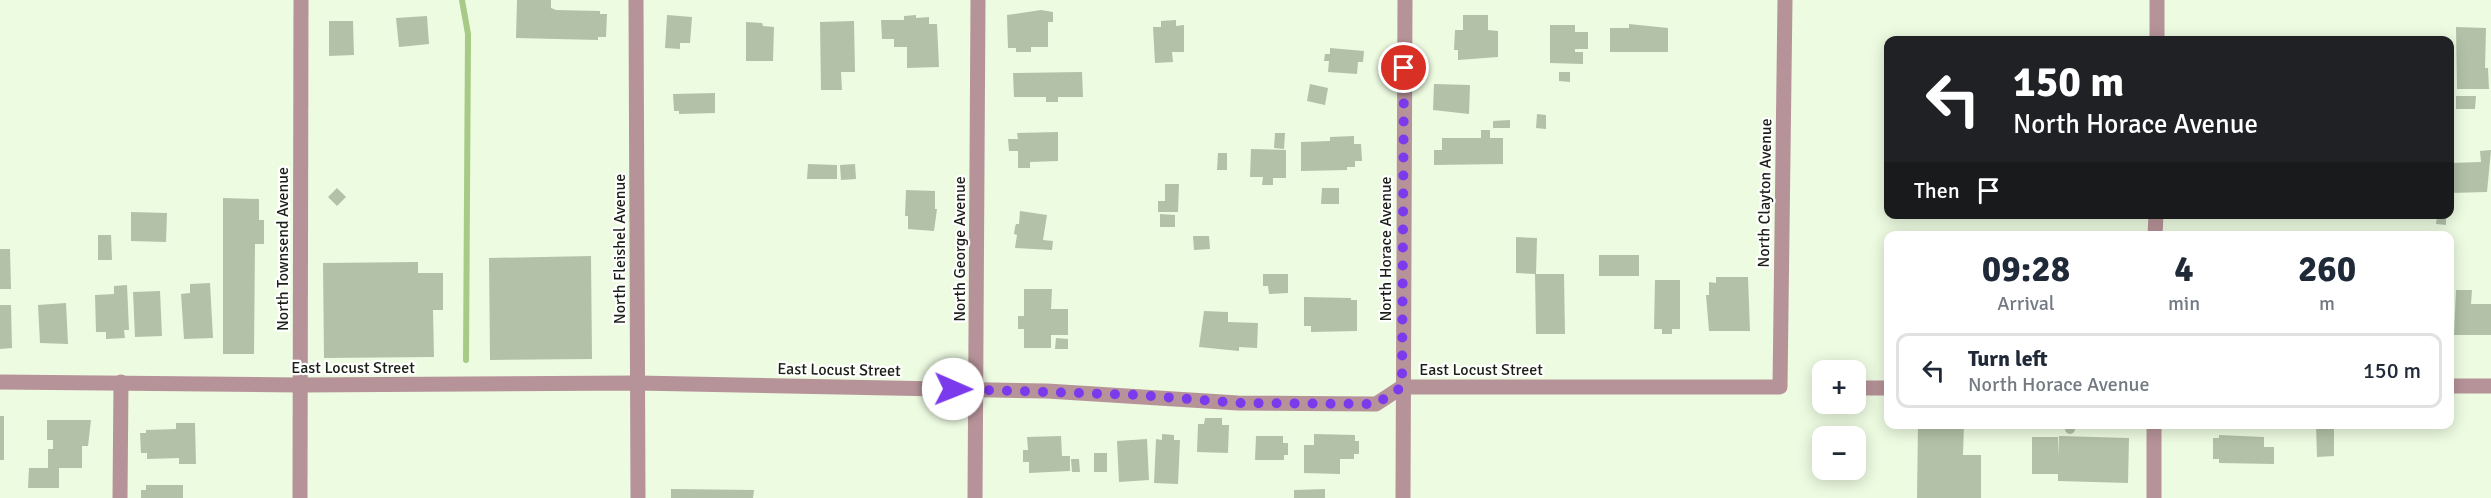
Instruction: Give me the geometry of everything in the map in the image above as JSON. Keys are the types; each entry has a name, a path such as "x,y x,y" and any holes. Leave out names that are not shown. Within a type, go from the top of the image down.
{"street":[{"name":"North Townsend Avenue","path":"300,0 300,498"},
{"name":"North Fleishel Avenue","path":"636,0 638,498"},
{"name":"North George Avenue","path":"975,498 978,0"},
{"name":"North Horace Avenue","path":"1403,498 1405,0"},
{"name":"North Clayton Avenue","path":"1780,387 1785,0"},
{"path":"2157,0 2157,36"},
{"name":"East Locust Street","path":"0,382 300,385 638,383 1127,394 1238,403 1376,404 1402,387 1780,387"},
{"path":"120,498 121,382"},
{"path":"2454,386 2491,386"},
{"path":"1866,388 1884,388"},
{"path":"2154,429 2154,498"}],"building":[{"path":"517,0 551,0 551,8 556,10 600,11 600,14 607,14 606,37 598,37 598,40 516,38"},
{"path":"1041,10 1053,12 1053,22 1048,22 1048,47 1031,47 1031,52 1016,52 1016,48 1008,48 1007,15"},
{"path":"667,15 692,17 690,43 680,43 680,49 665,48"},
{"path":"916,15 916,18 929,17 929,24 937,24 939,67 907,68 907,47 894,47 894,39 882,39 881,20 904,20 904,16"},
{"path":"1463,15 1488,15 1488,30 1498,31 1498,57 1458,60 1458,50 1454,50 1455,30 1463,30"},
{"path":"427,16 429,44 399,47 396,18"},
{"path":"1176,20 1176,26 1184,25 1184,52 1172,52 1173,62 1155,63 1153,27 1161,27 1161,21"},
{"path":"329,21 353,21 354,55 329,56"},
{"path":"854,21 855,72 841,72 842,90 821,90 820,22"},
{"path":"746,22 762,23 763,26 774,27 773,61 746,61"},
{"path":"1629,24 1668,28 1668,52 1610,52 1610,28 1629,28"},
{"path":"1550,25 1575,25 1575,32 1588,32 1588,49 1575,49 1575,52 1583,52 1583,64 1550,63"},
{"path":"2456,27 2486,28 2485,68 2488,68 2489,89 2457,89"},
{"path":"1330,48 1364,51 1363,62 1358,62 1357,74 1328,72 1329,61 1324,61 1325,54 1330,54"},
{"path":"1082,72 1083,97 1058,97 1058,102 1046,102 1046,97 1014,97 1013,73"},
{"path":"1559,72 1570,72 1570,82 1559,81"},
{"path":"1310,84 1328,88 1325,105 1307,101"},
{"path":"1434,84 1470,85 1469,114 1433,110"},
{"path":"715,93 715,113 679,114 679,111 674,111 673,94"},
{"path":"2456,96 2476,96 2475,109 2456,109"},
{"path":"1537,114 1546,115 1546,129 1536,128"},
{"path":"1510,120 1510,128 1493,128 1493,121"},
{"path":"1481,130 1490,130 1490,138 1503,138 1503,164 1434,165 1434,150 1442,150 1442,138 1481,138"},
{"path":"1058,132 1058,161 1030,162 1030,168 1018,168 1018,151 1009,151 1008,139 1018,139 1017,133"},
{"path":"1275,133 1285,133 1284,149 1274,148"},
{"path":"1354,136 1354,144 1361,144 1362,161 1355,161 1355,167 1347,167 1347,170 1301,171 1301,142 1330,141 1330,137"},
{"path":"1251,149 1286,150 1286,178 1273,178 1273,185 1262,185 1263,177 1250,177"},
{"path":"2491,150 2487,192 2454,193 2454,163 2481,162 2480,151"},
{"path":"1218,153 1227,153 1227,170 1217,170"},
{"path":"808,164 837,165 837,179 807,179"},
{"path":"855,164 856,179 841,180 840,165"},
{"path":"1165,184 1179,184 1178,212 1158,212 1158,201 1165,201"},
{"path":"337,188 346,197 337,206 328,197"},
{"path":"1322,188 1339,188 1339,204 1321,204"},
{"path":"906,190 935,191 935,209 937,209 934,231 908,229 908,216 905,216"},
{"path":"223,198 259,199 259,220 264,220 264,244 255,244 254,354 223,354"},
{"path":"1020,211 1047,215 1043,240 1053,241 1052,250 1015,248 1017,235 1014,234 1016,224 1019,224"},
{"path":"131,212 167,213 166,242 131,241"},
{"path":"1160,214 1175,215 1175,227 1160,227"},
{"path":"2437,219 2446,219 2446,225 2436,224"},
{"path":"98,235 111,235 112,260 98,260"},
{"path":"1193,236 1209,236 1210,249 1194,250"},
{"path":"1516,237 1537,238 1536,274 1516,273"},
{"path":"0,249 10,249 11,289 0,289"},
{"path":"1599,255 1639,255 1639,276 1599,276"},
{"path":"591,256 592,359 490,360 489,258"},
{"path":"418,262 418,273 443,273 443,310 433,310 434,357 324,358 323,263"},
{"path":"1263,274 1288,274 1288,293 1269,294 1268,286 1263,286"},
{"path":"1535,274 1564,274 1565,334 1536,334"},
{"path":"1716,277 1748,277 1750,331 1709,331 1706,295 1709,295 1709,282 1716,283"},
{"path":"1655,280 1680,280 1680,329 1672,329 1672,334 1662,334 1662,329 1654,329"},
{"path":"210,283 213,338 184,339 181,294 190,293 190,284"},
{"path":"127,285 129,330 124,330 125,338 106,339 106,332 96,332 95,295 114,294 114,286"},
{"path":"1024,289 1052,289 1051,309 1068,309 1068,335 1051,335 1051,348 1024,348 1024,329 1018,329 1018,316 1024,316"},
{"path":"2456,290 2472,290 2471,304 2491,304 2491,335 2454,335"},
{"path":"160,291 162,336 135,337 133,292"},
{"path":"1304,297 1357,300 1357,331 1311,332 1311,326 1304,326"},
{"path":"66,303 68,344 40,343 38,305"},
{"path":"0,305 11,305 12,348 0,349"},
{"path":"1204,311 1228,312 1228,322 1258,323 1257,348 1239,347 1239,351 1199,347"},
{"path":"1056,338 1068,339 1068,349 1055,349"},
{"path":"0,416 4,416 4,460 0,460"},
{"path":"1205,418 1222,418 1222,425 1229,425 1228,453 1197,452 1198,424 1204,424"},
{"path":"47,420 91,420 88,446 82,446 82,468 59,468 59,488 28,488 29,468 48,468 48,449 53,449 53,440 47,440"},
{"path":"176,423 195,423 196,464 179,464 179,458 147,459 147,453 141,453 140,433 146,433 146,430 176,429"},
{"path":"1918,429 1964,429 1963,455 1981,455 1981,498 1917,498"},
{"path":"2065,429 2075,429 2074,433 2066,433"},
{"path":"2316,429 2334,429 2334,456 2317,457"},
{"path":"1162,434 1174,435 1174,440 1180,440 1178,484 1154,483 1156,439 1162,440"},
{"path":"1314,434 1355,435 1355,441 1359,441 1359,454 1354,454 1354,459 1340,459 1340,474 1304,473 1304,445 1314,445"},
{"path":"2219,435 2264,437 2264,447 2274,447 2274,464 2219,463 2219,459 2213,459 2213,438 2219,438"},
{"path":"1061,436 1062,456 1070,456 1070,471 1029,473 1029,462 1023,462 1023,450 1028,450 1027,437"},
{"path":"1256,436 1283,436 1283,443 1288,443 1288,455 1284,455 1284,460 1255,460"},
{"path":"2059,436 2129,438 2128,483 2058,481 2058,474 2032,474 2032,437 2058,437 2058,456"},
{"path":"1147,439 1149,480 1119,482 1117,441"},
{"path":"1094,453 1107,453 1107,472 1094,472"},
{"path":"1071,459 1079,459 1080,472 1072,472"},
{"path":"146,485 183,485 183,498 141,498 141,490 146,490"},
{"path":"671,489 754,490 753,498 671,498"},
{"path":"1325,489 1325,498 1294,498 1294,490"}],"waterway":[{"path":"462,0 468,34 466,360"}],"route":[{"path":"953,389 1139,395 1238,403 1376,404 1402,387 1404,68"}]}
